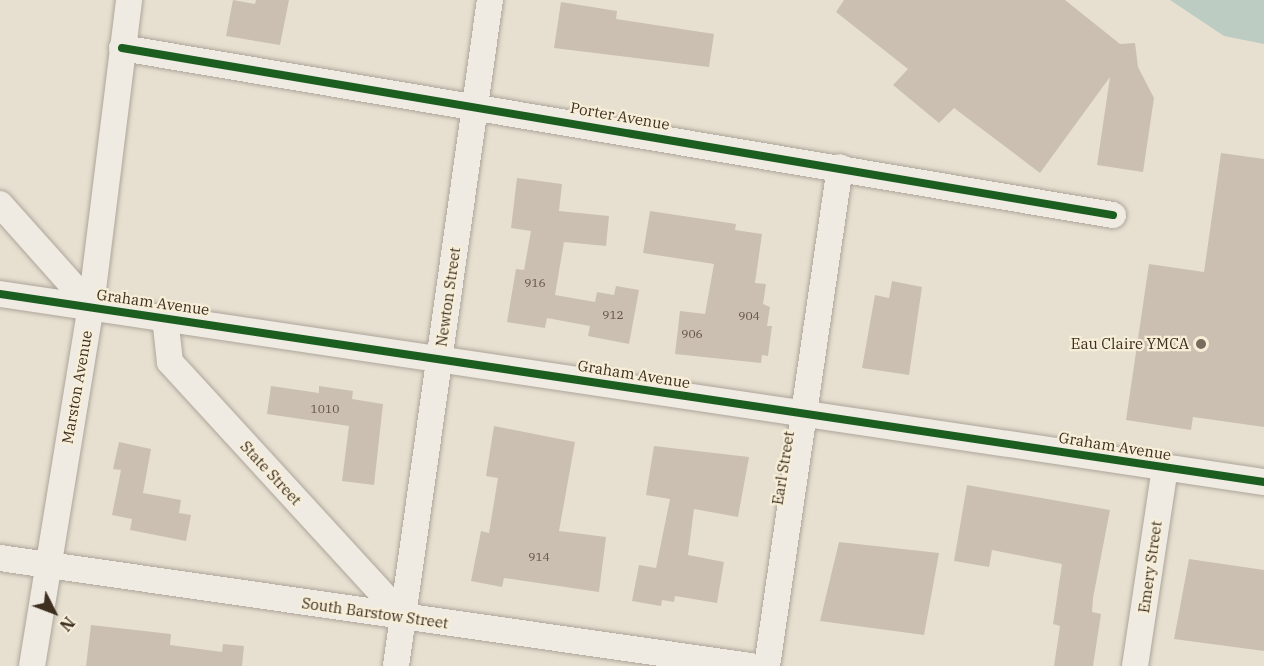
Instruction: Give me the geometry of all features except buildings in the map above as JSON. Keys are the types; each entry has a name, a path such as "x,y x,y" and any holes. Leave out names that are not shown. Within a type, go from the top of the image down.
{"street":[{"name":"Marston Avenue","path":"32,666 91,306 129,0"},
{"name":"Newton Street","path":"396,666 490,0"},
{"name":"Porter Avenue","path":"122,48 475,105 1113,214"},
{"name":"Earl Street","path":"767,666 840,167"},
{"path":"0,204 91,306"},
{"name":"Graham Avenue","path":"0,294 1264,482"},
{"name":"State Street","path":"165,317 170,362 403,616"},
{"name":"Emery Street","path":"1136,666 1165,467"},
{"name":"South Barstow Street","path":"0,558 750,666"}],"shaded area":[{"path":"1170,0 1264,0 1264,44 1224,36"}],"cycle path":[{"path":"122,48 1113,215"},
{"path":"0,294 1264,482"}],"place":[{"name":"Eau Claire YMCA","path":"1201,344"}]}
